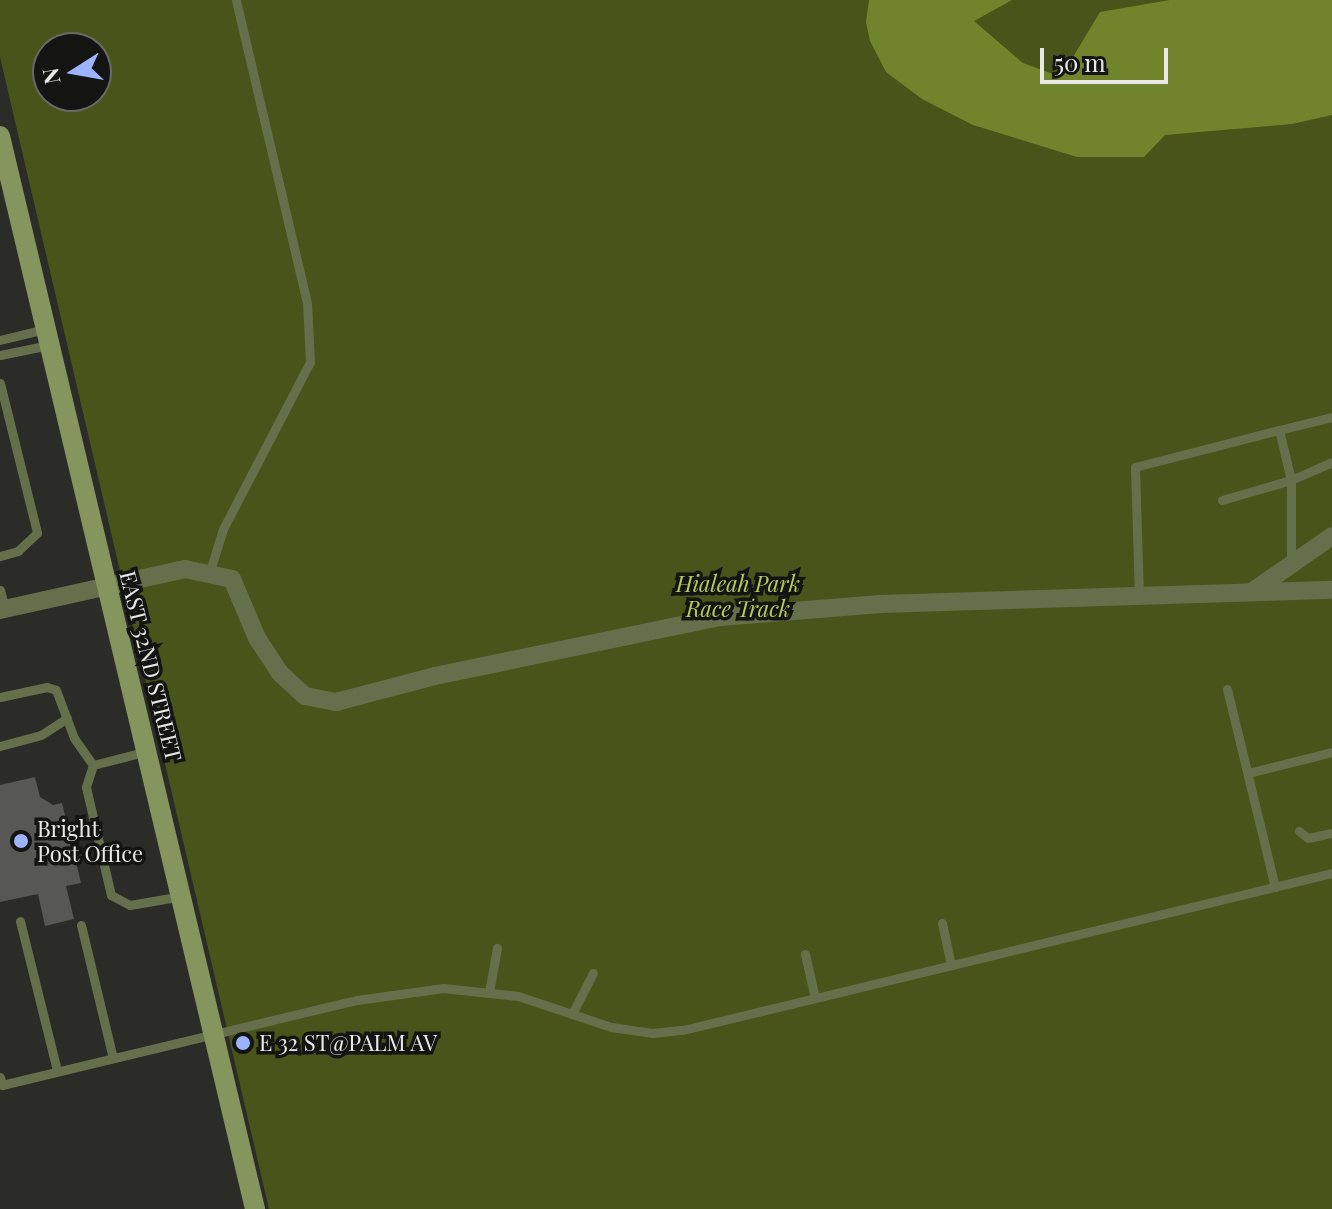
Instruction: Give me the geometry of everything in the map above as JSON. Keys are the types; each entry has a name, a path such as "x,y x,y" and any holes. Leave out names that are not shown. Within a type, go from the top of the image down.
{"street":[{"name":"EAST 32ND STREET","path":"0,136 255,1209"},
{"path":"1253,591 1332,536"},
{"path":"2,609 185,569 232,579 257,638 280,673 305,696 336,702 435,676 720,617 880,604 1332,590"}],"lane":[{"path":"209,574 223,529 310,362 307,303 236,0"},
{"path":"0,340 47,337"},
{"path":"0,355 47,337"},
{"path":"0,383 37,533 18,551 0,556"},
{"path":"1139,595 1135,467 1332,417"},
{"path":"1279,430 1291,480 1291,564"},
{"path":"1222,500 1291,480 1332,462"},
{"path":"0,590 2,609"},
{"path":"0,697 47,687 56,690 74,738 93,765"},
{"path":"1227,689 1275,887"},
{"path":"0,746 41,735 67,718"},
{"path":"93,765 148,751"},
{"path":"1248,773 1332,752"},
{"path":"93,765 86,787 111,895 130,905 182,896"},
{"path":"1299,831 1308,838 1332,833"},
{"path":"0,1077 2,1085 357,1000 443,988 518,996 611,1027 652,1033 683,1030 1332,873"},
{"path":"20,921 57,1071"},
{"path":"942,923 951,965"},
{"path":"81,925 113,1058"},
{"path":"489,992 497,948"},
{"path":"805,954 815,998"},
{"path":"572,1014 593,973"}],"green space":[{"name":"Hialeah Park Race Track","path":"0,0 1332,0 1332,1209 269,1209 0,57"}],"shaded area":[{"path":"869,0 1012,0 974,21 1023,63 1061,77 1100,12 1170,0 1332,0 1332,115 1292,124 1165,135 1144,157 1077,157 973,125 922,99 886,72 870,41 866,22"}],"building":[{"path":"35,777 40,797 53,805 62,803 81,883 66,886 74,919 45,926 38,894 0,902 0,785"}],"place":[{"name":"Bright Post Office","path":"21,841"},
{"name":"E 32 ST@PALM AV","path":"243,1043"}]}
